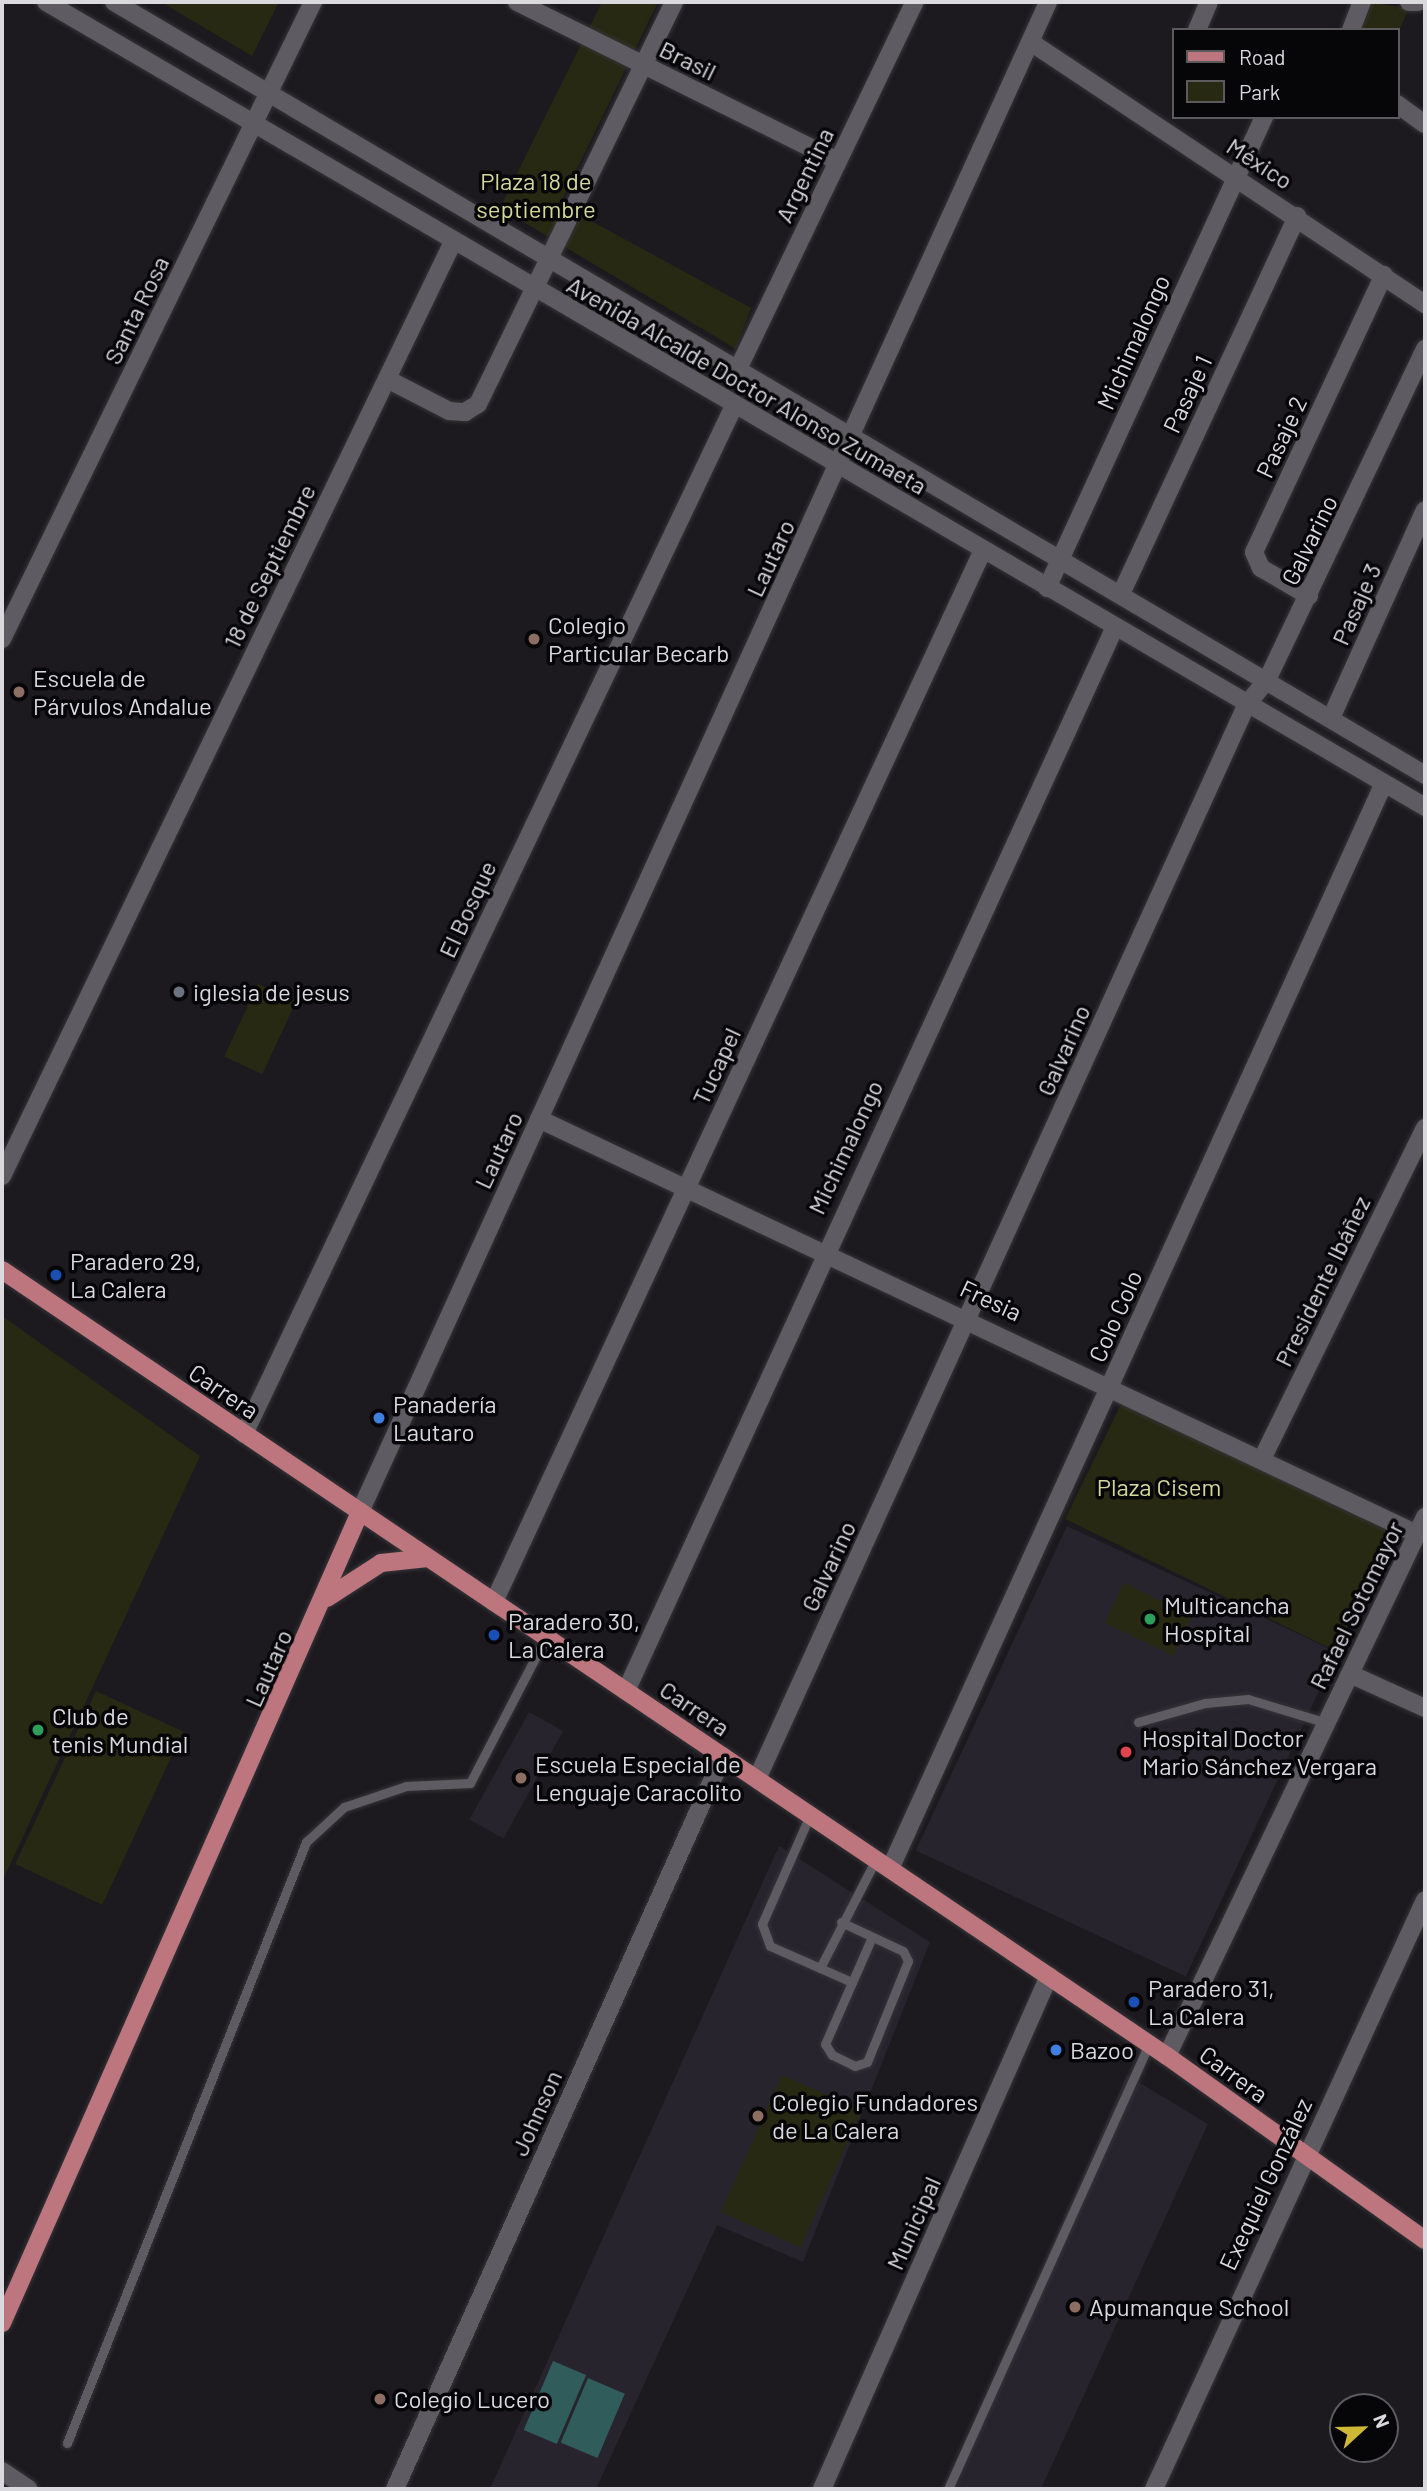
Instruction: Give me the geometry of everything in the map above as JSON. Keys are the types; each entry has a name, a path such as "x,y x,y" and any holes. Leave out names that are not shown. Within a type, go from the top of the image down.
{"main road":[{"name":"Carrera","path":"2,1270 1149,2043 1425,2240"},
{"name":"Lautaro","path":"2,2323 327,1598 360,1512"},
{"path":"327,1598 381,1563 428,1558"}],"street":[{"name":"Avenida Alcalde Doctor Alonso Zumaeta","path":"46,2 253,127 1425,807"},
{"name":"Avenida Alcalde Doctor Alonso Zumaeta","path":"114,2 269,95 548,253 854,439 1062,558 1425,775"},
{"name":"Santa Rosa","path":"2,639 313,2"},
{"name":"Brasil","path":"517,2 838,161"},
{"path":"387,379 449,411 465,412 478,404 530,287 674,2"},
{"name":"Argentina","path":"738,369 914,2"},
{"name":"Lautaro","path":"360,1512 839,466 854,439 1048,2"},
{"path":"1198,28 1209,2"},
{"path":"1352,28 1362,2"},
{"name":"México","path":"1032,43 1297,216 1425,304"},
{"path":"1399,105 1425,124"},
{"name":"Michimalongo","path":"1047,588 1263,119"},
{"name":"Pasaje 1","path":"1121,594 1297,216"},
{"name":"18 de Septiembre","path":"2,1176 453,242"},
{"name":"Pasaje 2","path":"1309,596 1261,568 1254,552 1384,275"},
{"name":"Galvarino","path":"757,1779 1247,704 1267,680 1425,349"},
{"name":"El Bosque","path":"244,1434 734,405"},
{"name":"Pasaje 3","path":"1331,718 1425,510"},
{"name":"Tucapel","path":"494,1602 983,550"},
{"name":"Michimalongo","path":"626,1691 824,1251 1115,627"},
{"name":"Colo Colo","path":"883,1864 1111,1384 1384,783"},
{"name":"Fresia","path":"539,1119 1111,1384 1418,1534"},
{"name":"Presidente Ibáñez","path":"1263,1457 1425,1128"},
{"name":"Rafael Sotomayor","path":"1167,2056 1425,1517"},
{"path":"1350,1674 1425,1708"},
{"name":"Johnson","path":"395,2489 723,1756"},
{"name":"Exequiel González","path":"1154,2489 1304,2156 1425,1900"},
{"name":"Municipal","path":"822,2489 1049,1976"},
{"path":"2,2471 29,2489"}],"lane":[{"path":"67,2443 306,1842 344,1807 406,1786 470,1783 546,1637"},
{"path":"1138,1721 1205,1703 1248,1699 1327,1723"},
{"path":"810,1815 762,1924 770,1946 852,1982"},
{"path":"820,1968 841,1922 883,1864"},
{"path":"841,1922 902,1951 908,1961 867,2062 855,2067 832,2056 825,2044 872,1937"},
{"path":"948,2489 1149,2043"}],"shaded area":[{"name":"Hospital Doctor Mario Sánchez Vergara","path":"1067,1526 1337,1652 1186,1976 916,1850"},
{"name":"Escuela Especial de Lenguaje Caracolito","path":"529,1712 563,1731 503,1838 469,1820"},
{"name":"Colegio Fundadores de La Calera","path":"779,1846 930,1942 803,2262 717,2225 596,2489 490,2489"},
{"name":"Apumanque School","path":"1127,2075 1208,2124 1041,2489 945,2489"}],"green space":[{"path":"161,2 279,2 252,56"},
{"name":"Plaza 18 de septiembre","path":"602,2 658,2 560,204 751,308 736,349 500,208"},
{"path":"1366,2 1409,8 1399,30 1399,28 1356,28"},
{"path":"258,984 296,1002 262,1074 224,1057"},
{"name":"Club de tenis Mundial","path":"2,1316 200,1456 2,1882"},
{"name":"Plaza Cisem","path":"1126,1394 1397,1526 1336,1651 1065,1519"},
{"name":"Multicancha Hospital","path":"1124,1583 1192,1616 1173,1656 1105,1623"},
{"path":"96,1691 183,1732 102,1905 15,1864"},
{"path":"782,2075 861,2110 800,2247 721,2212"}],"water":[{"path":"553,2361 586,2375 557,2444 524,2430"},
{"path":"588,2378 625,2394 597,2458 561,2442"}],"place":[{"name":"Colegio Particular Becarb","path":"534,639"},
{"name":"Escuela de Párvulos Andalue","path":"19,692"},
{"name":"iglesia de jesus","path":"179,992"},
{"name":"Paradero 29, La Calera","path":"56,1275"},
{"name":"Panadería Lautaro","path":"379,1418"},
{"name":"Multicancha Hospital","path":"1150,1619"},
{"name":"Paradero 30, La Calera","path":"494,1635"},
{"name":"Club de tenis Mundial","path":"38,1730"},
{"name":"Hospital Doctor Mario Sánchez Vergara","path":"1126,1752"},
{"name":"Escuela Especial de Lenguaje Caracolito","path":"521,1778"},
{"name":"Paradero 31, La Calera","path":"1134,2002"},
{"name":"Bazoo","path":"1056,2050"},
{"name":"Colegio Fundadores de La Calera","path":"758,2116"},
{"name":"Apumanque School","path":"1075,2307"},
{"name":"Colegio Lucero","path":"380,2399"}]}
